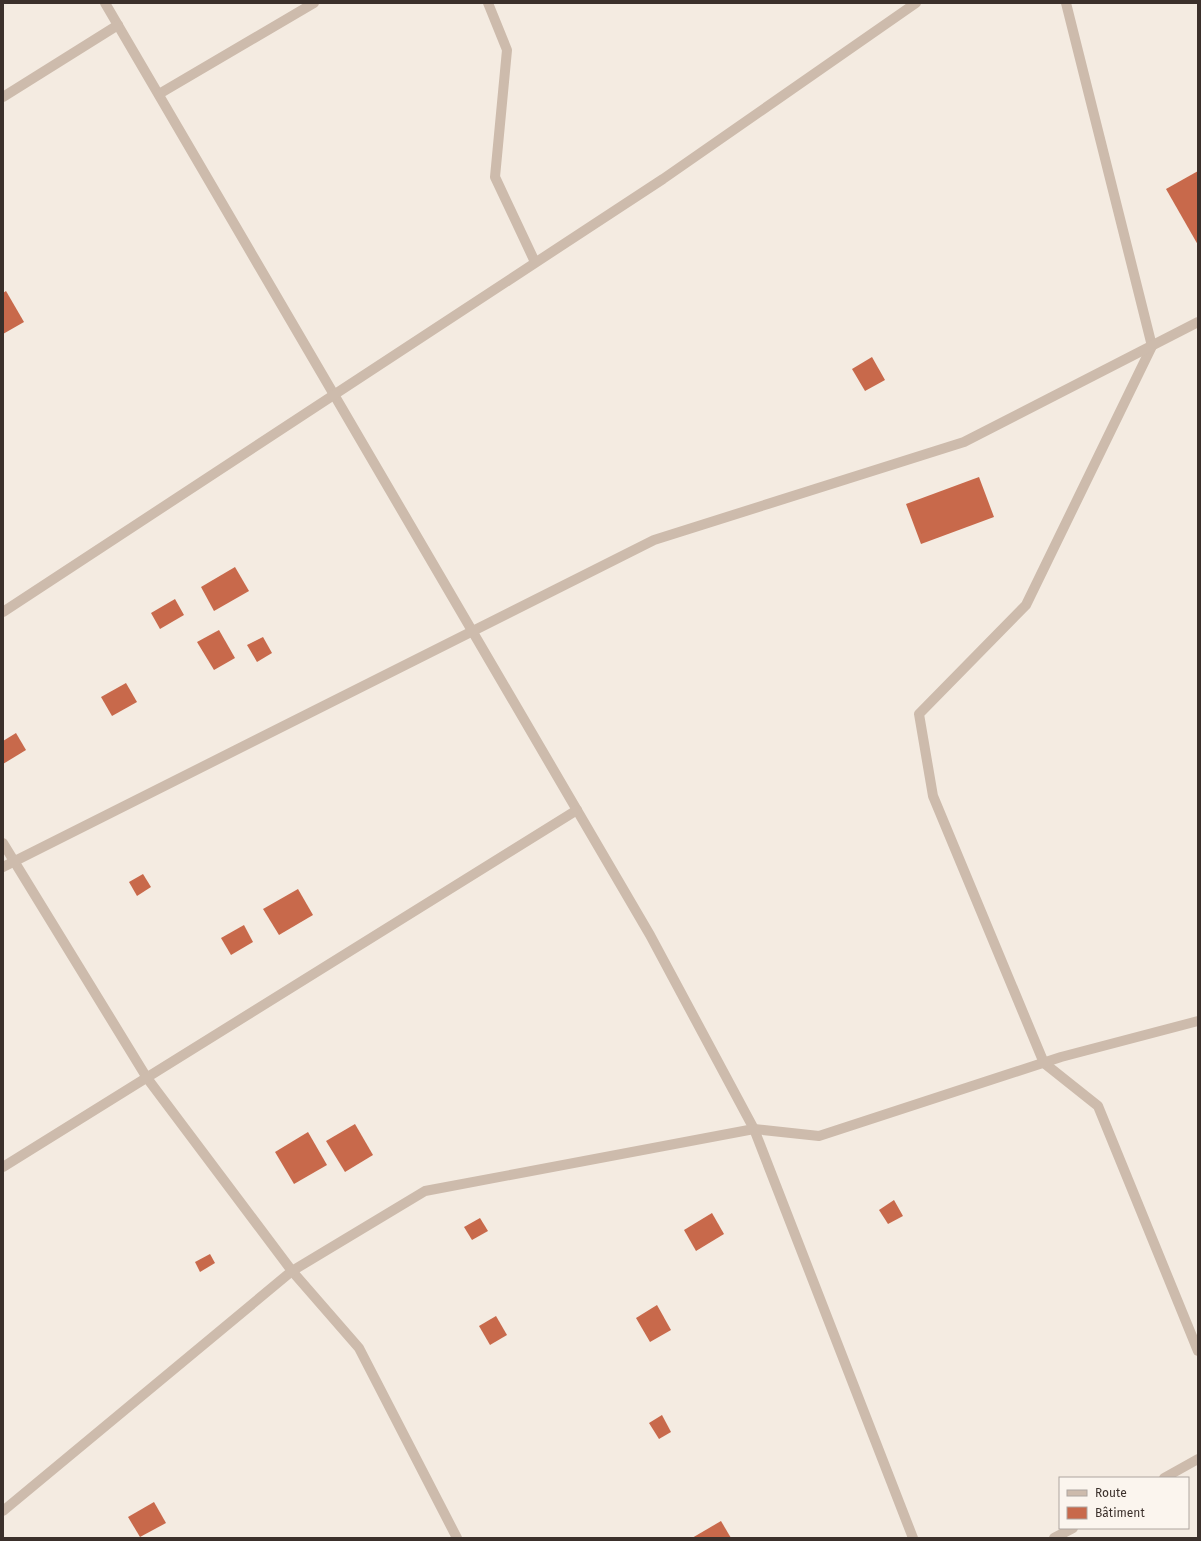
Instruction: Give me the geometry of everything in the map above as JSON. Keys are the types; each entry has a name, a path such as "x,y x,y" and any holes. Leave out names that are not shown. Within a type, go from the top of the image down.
{"street":[{"path":"105,3 650,935 754,1130 913,1538"},
{"path":"159,94 314,3"},
{"path":"488,3 507,50 495,177 535,262"},
{"path":"3,612 663,179 916,3"},
{"path":"1066,3 1152,346 1026,605 918,714 934,796 1044,1063 1098,1106 1198,1351"},
{"path":"3,97 118,25"},
{"path":"3,867 654,540 964,442 1198,322"},
{"path":"3,1167 577,810"},
{"path":"3,843 147,1078 292,1270 359,1348 457,1538"},
{"path":"3,1511 292,1270 426,1191 754,1130 818,1136 1044,1063 1198,1020"},
{"path":"1166,1477 1198,1459"},
{"path":"1054,1538 1070,1529"}],"building":[{"path":"1198,171 1198,245 1166,189"},
{"path":"6,291 24,322 3,334 3,293"},
{"path":"872,357 885,380 865,391 852,369"},
{"path":"979,477 994,517 921,544 906,504"},
{"path":"235,567 249,591 214,611 201,587"},
{"path":"175,599 184,615 160,629 151,613"},
{"path":"219,630 235,658 214,670 197,642"},
{"path":"263,637 272,653 257,662 247,645"},
{"path":"126,683 137,702 112,716 101,697"},
{"path":"16,733 26,750 3,764 3,741"},
{"path":"143,874 151,887 137,896 129,882"},
{"path":"298,889 313,915 279,935 263,909"},
{"path":"244,925 253,942 231,955 221,938"},
{"path":"355,1124 373,1155 345,1172 326,1141"},
{"path":"308,1132 327,1165 294,1184 275,1152"},
{"path":"894,1200 903,1216 888,1224 879,1210"},
{"path":"712,1213 724,1234 696,1251 684,1230"},
{"path":"480,1218 488,1231 472,1240 464,1227"},
{"path":"210,1254 215,1263 200,1272 195,1262"},
{"path":"657,1305 671,1330 650,1342 636,1318"},
{"path":"496,1316 507,1335 490,1345 479,1326"},
{"path":"662,1415 671,1432 659,1439 649,1423"},
{"path":"154,1502 166,1523 140,1537 128,1517"},
{"path":"721,1521 731,1538 692,1538"}]}
